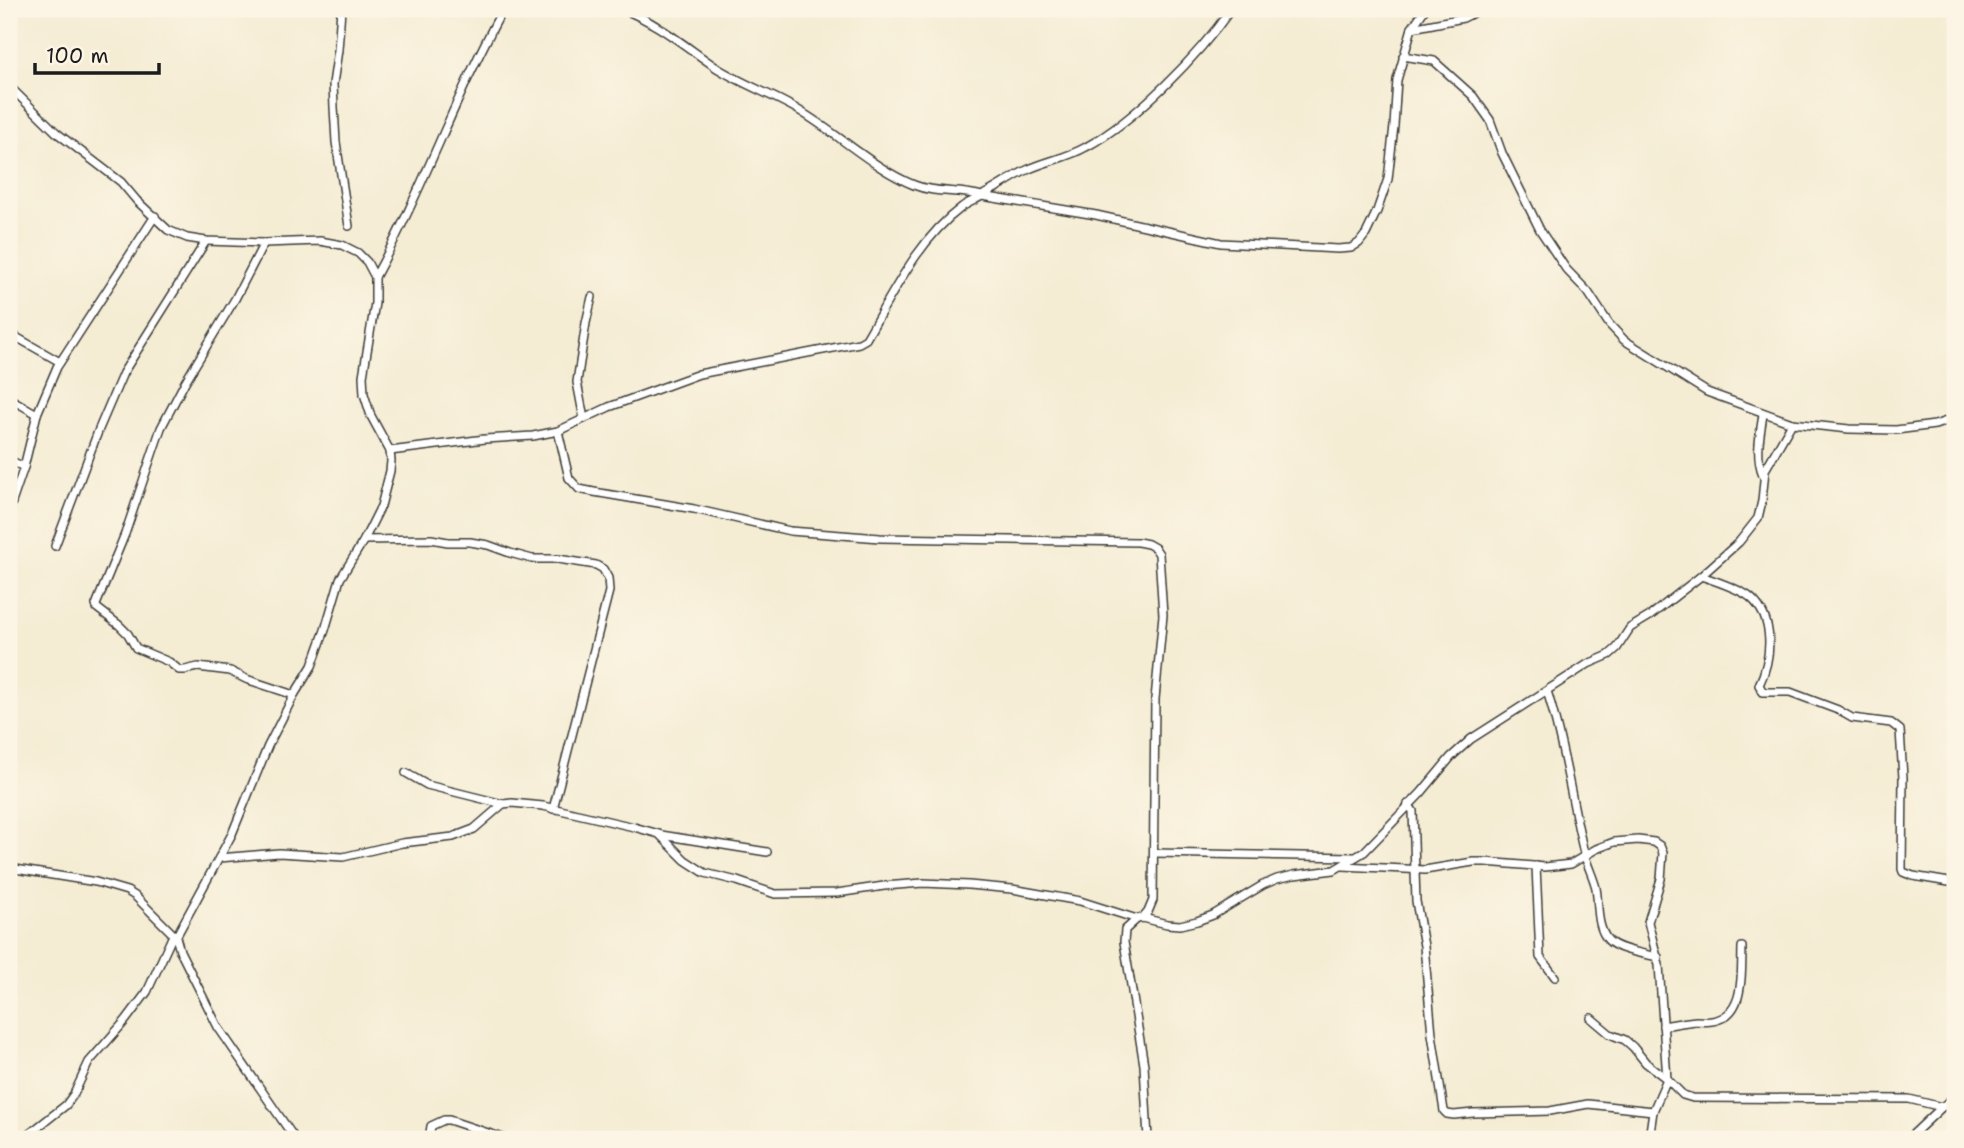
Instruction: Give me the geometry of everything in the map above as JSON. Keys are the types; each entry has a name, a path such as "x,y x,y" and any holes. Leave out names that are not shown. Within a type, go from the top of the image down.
{"street":[{"path":"341,9 333,84 336,142 349,226"},
{"path":"374,277 416,196 451,113 503,9"},
{"path":"622,9 660,27 720,70 794,107 912,185 1096,215 1221,243 1351,248 1366,234 1388,179 1397,80 1412,28 1425,9"},
{"path":"390,451 533,436 558,430 609,407 699,374 866,340 915,256 947,220 964,206 1028,170 1076,152 1107,133 1166,85 1219,27 1231,9"},
{"path":"1412,28 1463,18 1481,9"},
{"path":"1403,56 1434,61 1473,96 1490,120 1502,153 1539,230 1566,269 1588,292 1609,324 1624,340 1707,391 1791,423 1896,430 1935,425 1955,418"},
{"path":"9,86 57,133 121,182 168,230 187,238 206,241 320,241 342,245 358,253 367,262 374,277 375,303 364,358 364,394 370,416 390,451 391,461 381,506 340,579 312,666 268,746 232,834 147,992 89,1062 66,1105 23,1139"},
{"path":"9,511 24,467 37,414 60,362 155,216"},
{"path":"55,546 123,373 206,241"},
{"path":"264,243 161,428 125,534 96,605 128,634 136,648 169,662 179,670 198,667 230,671 294,695"},
{"path":"584,419 577,382 592,297"},
{"path":"9,333 60,362"},
{"path":"9,398 37,414"},
{"path":"1763,414 1758,452 1759,465 1764,476"},
{"path":"659,834 685,860 705,873 775,894 837,893 923,883 969,885 1012,889 1080,901 1167,924 1180,925 1197,921 1213,915 1277,879 1325,873 1343,866 1364,852 1421,793 1451,757 1471,739 1588,664 1609,655 1630,628 1650,616 1701,576 1739,542 1758,519 1765,470 1791,423"},
{"path":"558,430 569,478 579,489 694,509 790,531 880,538 1138,542 1148,544 1159,554 1163,615 1155,699 1153,900 1147,912 1125,930 1124,942 1144,1065 1148,1139"},
{"path":"9,460 24,467"},
{"path":"364,540 431,539 470,542 532,559 558,559 596,565 603,569 608,578 609,591 553,809"},
{"path":"1701,576 1749,595 1761,608 1770,644 1767,666 1759,685 1763,692 1790,692 1852,718 1891,723 1900,730 1903,872 1955,883"},
{"path":"1547,691 1559,727 1585,855 1596,888 1602,928 1607,940 1616,946 1658,957"},
{"path":"406,773 427,785 503,804 553,809 659,834 767,852"},
{"path":"219,858 279,853 343,857 402,843 453,837 474,829 503,804"},
{"path":"1408,804 1413,811 1416,901 1444,1111 1447,1114 1560,1110 1588,1104 1653,1111"},
{"path":"1343,866 1425,870 1473,862 1545,867 1571,864 1614,842 1639,840 1654,842 1660,846 1663,853 1661,879 1648,922 1658,957 1667,1079 1653,1111 1649,1139"},
{"path":"1155,853 1354,857"},
{"path":"1536,866 1540,957 1555,977"},
{"path":"9,867 96,882 135,896 175,936 218,1027 295,1139"},
{"path":"1663,1026 1713,1021 1726,1016 1735,1007 1741,988 1742,947"},
{"path":"1591,1018 1633,1047 1646,1063 1683,1095 1693,1098 1909,1099 1942,1107"},
{"path":"1908,1139 1955,1097"},
{"path":"429,1139 431,1126 444,1120 506,1139"}]}
